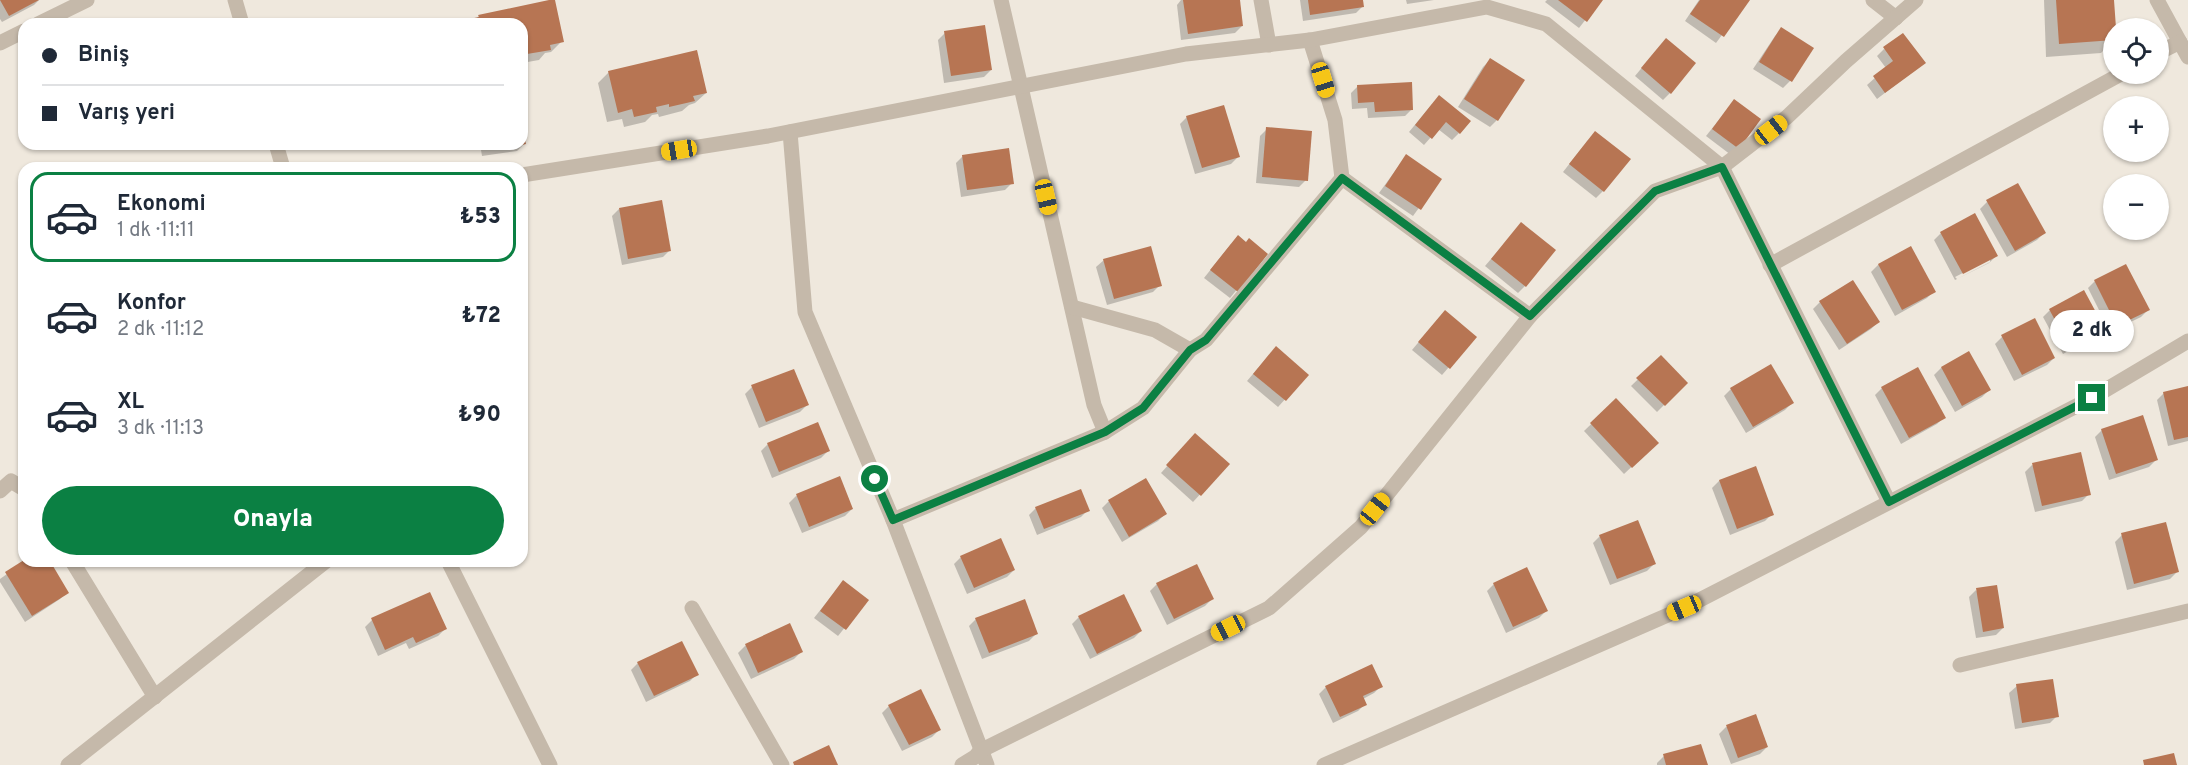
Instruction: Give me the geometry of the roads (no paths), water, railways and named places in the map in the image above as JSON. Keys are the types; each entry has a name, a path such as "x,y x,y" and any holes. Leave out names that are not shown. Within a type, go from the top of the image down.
{"street":[{"path":"235,0 240,18"},
{"path":"1001,0 1094,405 1105,432"},
{"path":"1261,0 1269,45"},
{"path":"1873,0 1896,18"},
{"path":"962,765 975,757 983,758 1269,608 1361,526 1530,316 1655,191 1722,167 1787,117 1916,0"},
{"path":"2157,0 2188,57"},
{"path":"49,18 78,2"},
{"path":"528,175 790,132 1186,54 1310,40 1487,4 1546,24 1722,167 1889,502"},
{"path":"0,43 18,34"},
{"path":"1310,40 1335,120 1342,178 1530,316"},
{"path":"2169,48 2180,42"},
{"path":"1770,265 2103,84"},
{"path":"790,132 804,312 893,520 983,758"},
{"path":"893,520 1105,432 1143,408 1190,350 1206,340 1342,178"},
{"path":"1072,307 1155,330 1190,350"},
{"path":"1324,765 1684,608 2092,398 2188,341"},
{"path":"0,491 11,481 18,485"},
{"path":"76,567 155,698"},
{"path":"68,765 319,567"},
{"path":"451,567 550,765"},
{"path":"692,608 782,765"},
{"path":"1960,665 2188,611"}]}
